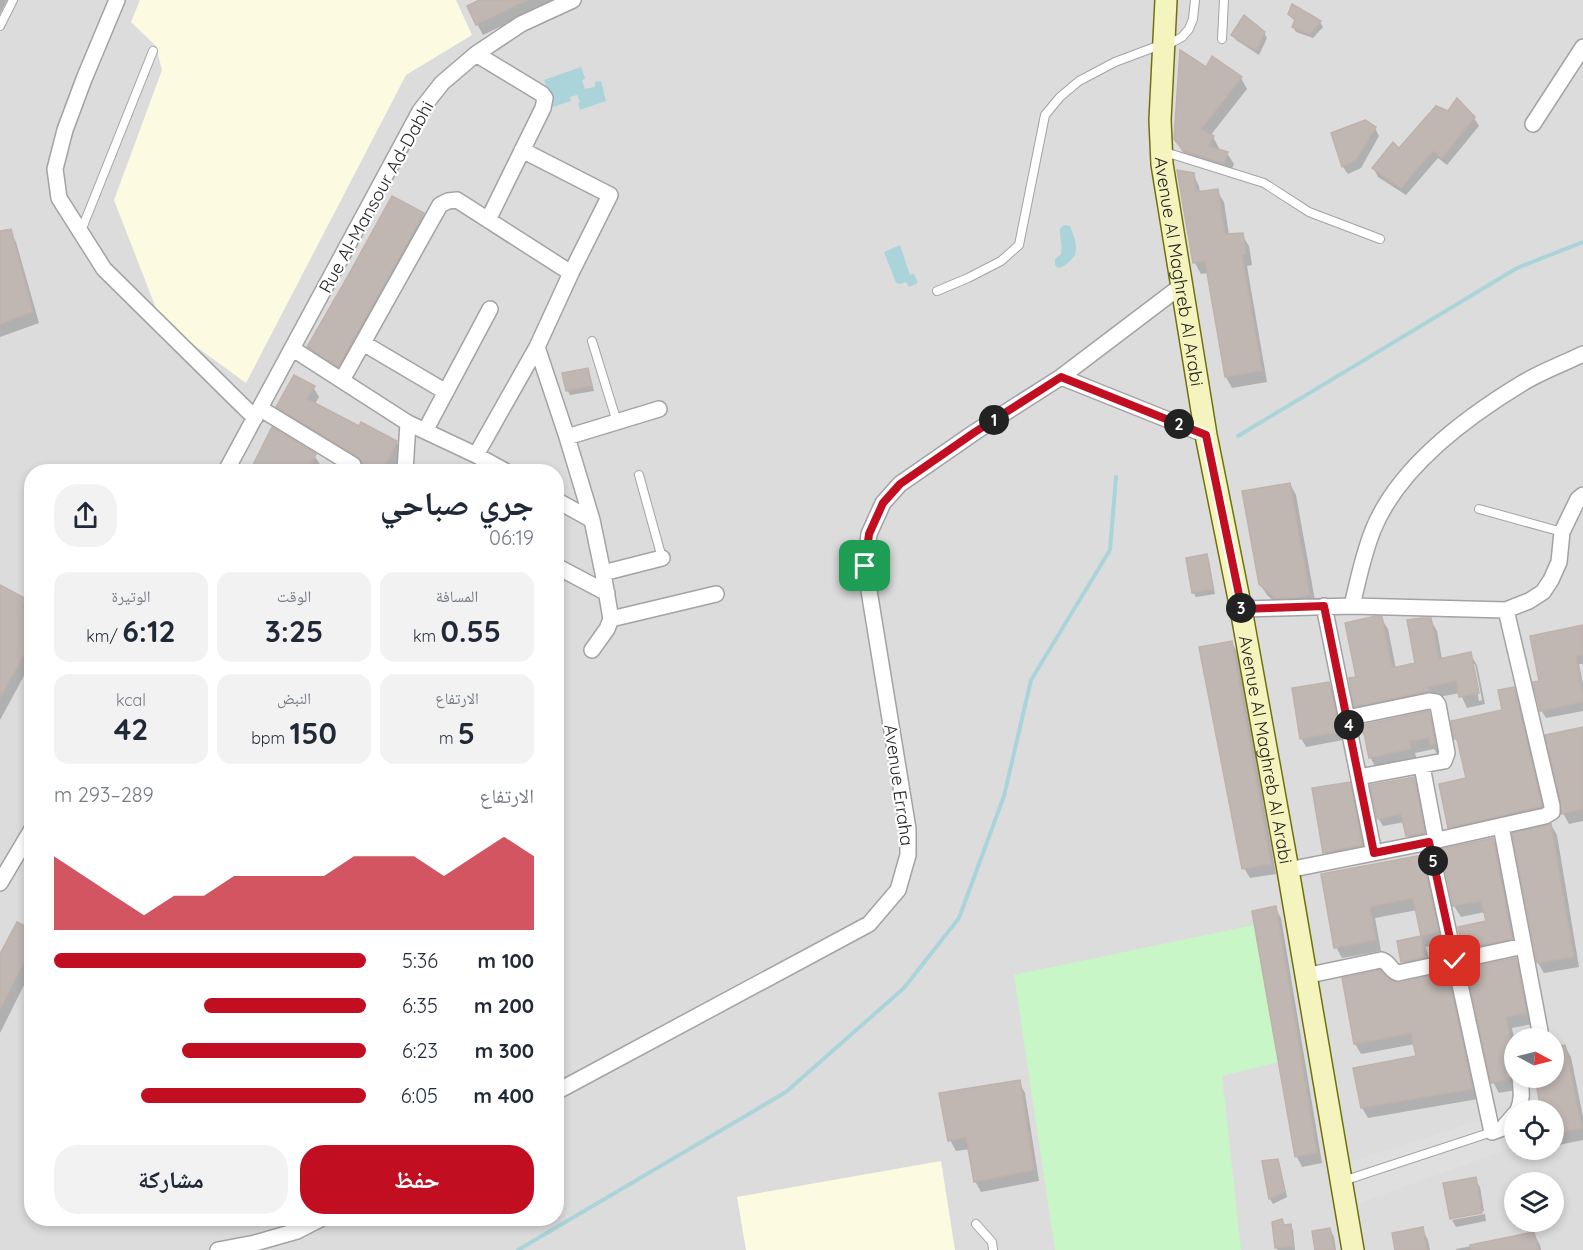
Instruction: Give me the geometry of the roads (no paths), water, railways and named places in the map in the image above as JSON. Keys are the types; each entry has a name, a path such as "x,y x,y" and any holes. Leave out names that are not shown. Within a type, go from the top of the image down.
{"main road":[{"name":"Avenue Al Maghreb Al Arabi","path":"1166,0 1160,120 1161,150 1181,286 1206,435 1242,609 1353,1250"}],"street":[{"path":"117,0 65,130 56,169 59,198 104,269 258,413 351,464"},
{"name":"Rue Al-Mansour Ad-Dabhi","path":"230,464 420,111 442,83 476,54 521,24 573,0"},
{"path":"1533,124 1583,47"},
{"path":"476,54 545,98 543,108 488,220"},
{"path":"476,455 537,347 610,195 522,150"},
{"path":"342,380 441,205 448,201 457,200 571,273"},
{"name":"Avenue Erraha","path":"564,1088 869,924 898,890 908,855 908,829 865,566 869,534 883,503 900,484 1061,377 1181,286"},
{"path":"425,431 490,309"},
{"path":"363,343 446,392"},
{"path":"537,347 592,520 607,593 611,619 592,650"},
{"path":"293,349 408,423 492,464"},
{"path":"1352,606 1362,560 1373,528 1394,492 1417,464 1467,419 1523,383 1583,354"},
{"path":"1061,377 1206,435"},
{"path":"567,437 659,409"},
{"path":"405,464 408,423"},
{"path":"1242,609 1352,606 1506,610 1529,601 1543,592 1559,562 1562,532 1578,499 1583,495"},
{"path":"564,504 592,520"},
{"path":"603,573 662,558"},
{"path":"564,570 607,593"},
{"path":"611,619 716,594"},
{"path":"1324,606 1374,853"},
{"path":"1288,870 1433,841 1545,816 1552,812 1506,610"},
{"path":"1347,718 1429,701 1436,702 1438,705 1447,757 1444,761 1359,777"},
{"path":"1422,766 1455,961 1492,1132 1504,1127"},
{"path":"1501,826 1540,1028"},
{"path":"0,883 24,842"},
{"path":"1305,976 1380,960 1387,962 1398,973 1524,946"},
{"path":"218,1250 255,1243 307,1226"}],"lane":[{"path":"0,26 13,0"},
{"path":"937,291 1001,261 1019,245 1045,115 1060,97 1078,81 1106,67 1182,37 1189,29 1193,19 1195,0"},
{"path":"1222,39 1224,0"},
{"path":"80,232 153,51"},
{"path":"1161,150 1264,183 1309,212 1380,239"},
{"path":"592,341 617,422"},
{"path":"639,475 662,558"},
{"path":"1479,509 1562,532"},
{"path":"1341,1181 1492,1132"},
{"path":"976,1224 992,1242 993,1250"}],"water":[{"path":"581,67 585,78 582,81 585,89 595,87 595,82 601,81 606,101 580,110 577,95 570,97 571,101 553,107 544,80"},
{"path":"1065,225 1070,226 1076,252 1068,263 1058,268 1055,265 1055,259 1061,254 1060,228"},
{"path":"900,245 910,275 914,274 918,283 909,287 906,282 896,283 884,252"}],"waterway":[{"path":"1238,436 1517,268 1583,242"},
{"path":"564,1223 786,1092 904,988 959,918 1004,796 1031,680 1110,550 1116,477"},
{"path":"518,1250 559,1226"}]}
